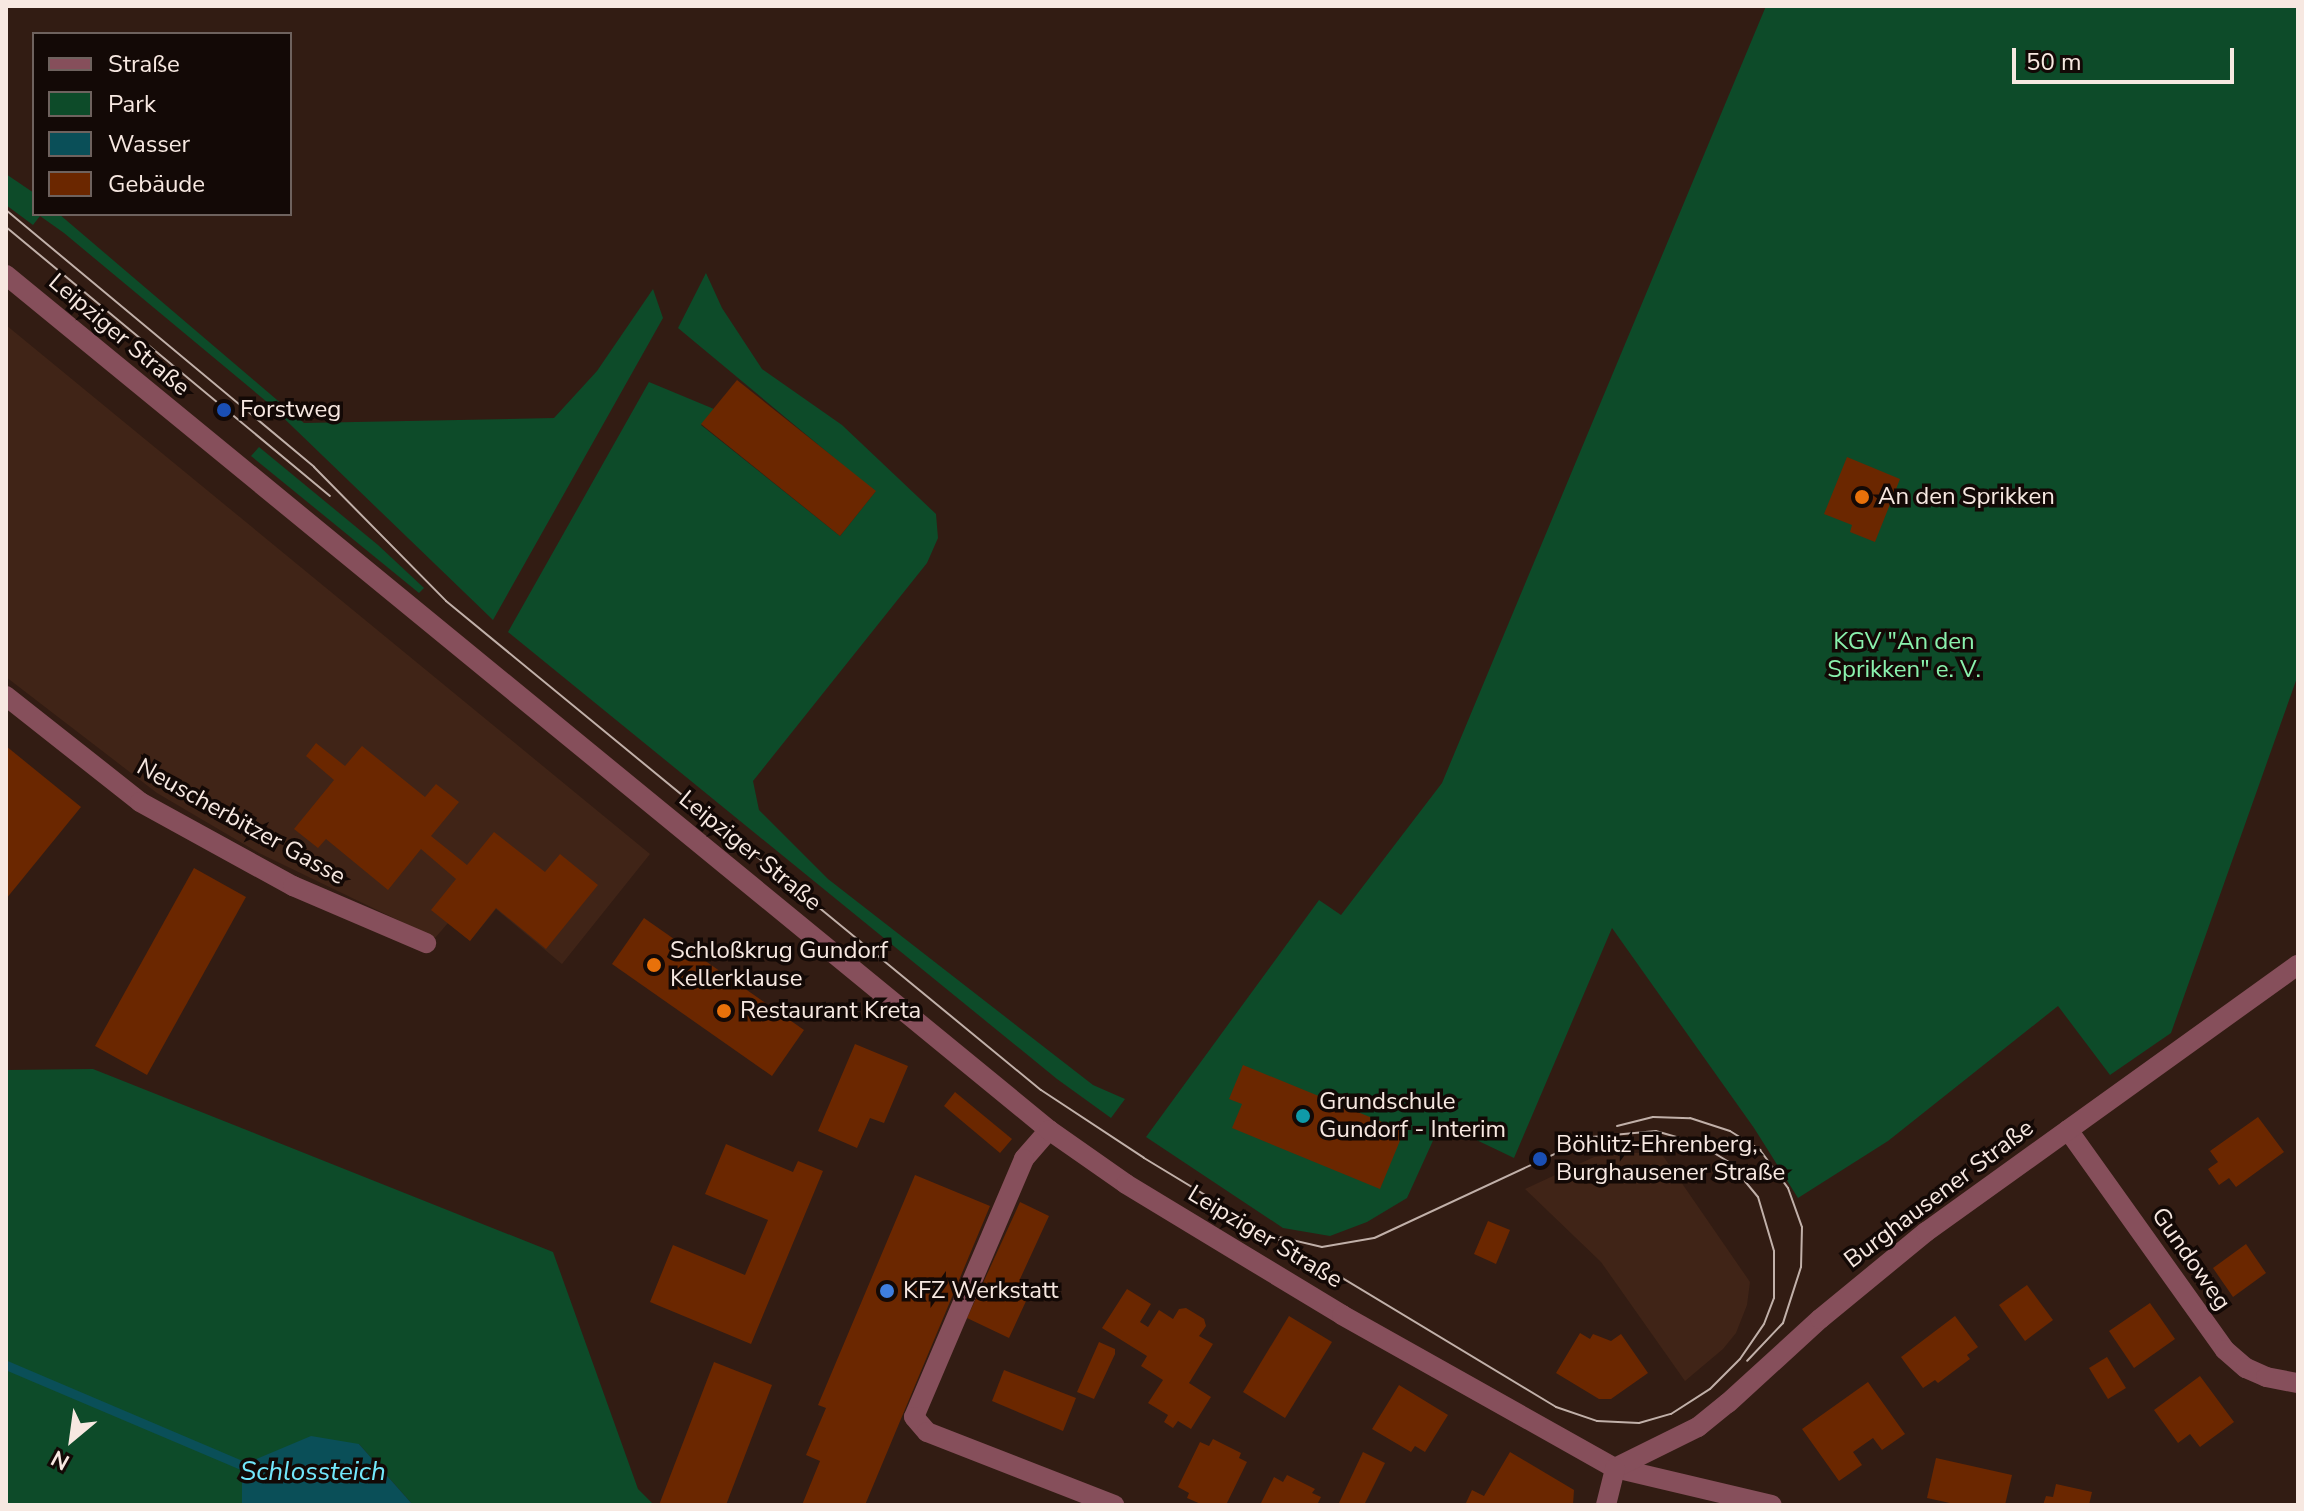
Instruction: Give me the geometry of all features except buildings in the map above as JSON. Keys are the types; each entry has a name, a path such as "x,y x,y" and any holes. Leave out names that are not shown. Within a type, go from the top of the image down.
{"street":[{"name":"Leipziger Straße","path":"6,275 1049,1130 1126,1184 1342,1315 1615,1468 1772,1505"},
{"name":"Neuscherbitzer Gasse","path":"6,696 140,802 293,886 426,943"},
{"name":"Burghausener Straße","path":"1615,1468 1698,1427 1926,1232 2298,965"},
{"path":"1049,1130 1024,1159 914,1417 927,1432 1114,1505"},
{"name":"Gundoweg","path":"2068,1130 2225,1350 2256,1373 2298,1383"},
{"path":"1606,1505 1615,1468"}],"shaded area":[{"path":"6,325 650,854 562,964 496,909 470,941 448,923 435,938 259,853 157,793 6,677"},
{"path":"1661,1153 1750,1282 1747,1305 1736,1333 1723,1349 1685,1381 1601,1262 1525,1189 1594,1157"}],"green space":[{"name":"KGV \"An den Sprikken\" e. V.","path":"1766,6 2298,6 2298,675 2171,1033 2110,1075 2058,1006 1888,1141 1798,1198 1754,1128 1612,928 1514,1158 1441,1123 1407,1198 1367,1222 1330,1236 1283,1228 1146,1137 1319,900 1341,915 1442,783"},
{"path":"6,174 32,192 32,216 40,216 33,225 6,205"},
{"path":"40,216 61,216 304,423 554,418 597,371 653,289 663,318 493,620 267,402"},
{"path":"706,273 722,308 762,369 842,425 936,514 938,538 927,563 753,781 759,810 828,879 1093,1085 1125,1099 1111,1118 1057,1079 508,632 649,382 714,409 701,425 840,536 875,492 678,328"},
{"path":"259,447 378,545 424,588 419,593 251,456"},
{"path":"93,1069 553,1252 638,1489 654,1505 413,1505 359,1444 242,1465 242,1505 6,1505 6,1070"}],"water":[{"name":"Schlossteich","path":"311,1436 359,1444 413,1505 242,1505 242,1465"}],"waterway":[{"path":"6,1365 242,1465"}],"tram line":[{"path":"6,210 314,467 446,601 1041,1090 1144,1158 1271,1235 1556,1407 1597,1421 1639,1423 1671,1414 1710,1389 1740,1359 1764,1324 1774,1298 1774,1251 1758,1197 1729,1162 1697,1143 1656,1131 1591,1137 1374,1238 1322,1247 1271,1235"},
{"path":"6,227 330,496"},
{"path":"1617,1126 1653,1117 1690,1118 1730,1131 1760,1150 1788,1188 1802,1227 1801,1267 1783,1323 1747,1361"}],"place":[{"name":"Forstweg","path":"224,410"},
{"name":"An den Sprikken","path":"1862,497"},
{"name":"Schloßkrug Gundorf Kellerklause","path":"654,965"},
{"name":"Restaurant Kreta","path":"724,1011"},
{"name":"Grundschule Gundorf - Interim","path":"1303,1116"},
{"name":"Böhlitz-Ehrenberg, Burghausener Straße","path":"1540,1159"},
{"name":"KFZ Werkstatt","path":"887,1291"}]}
